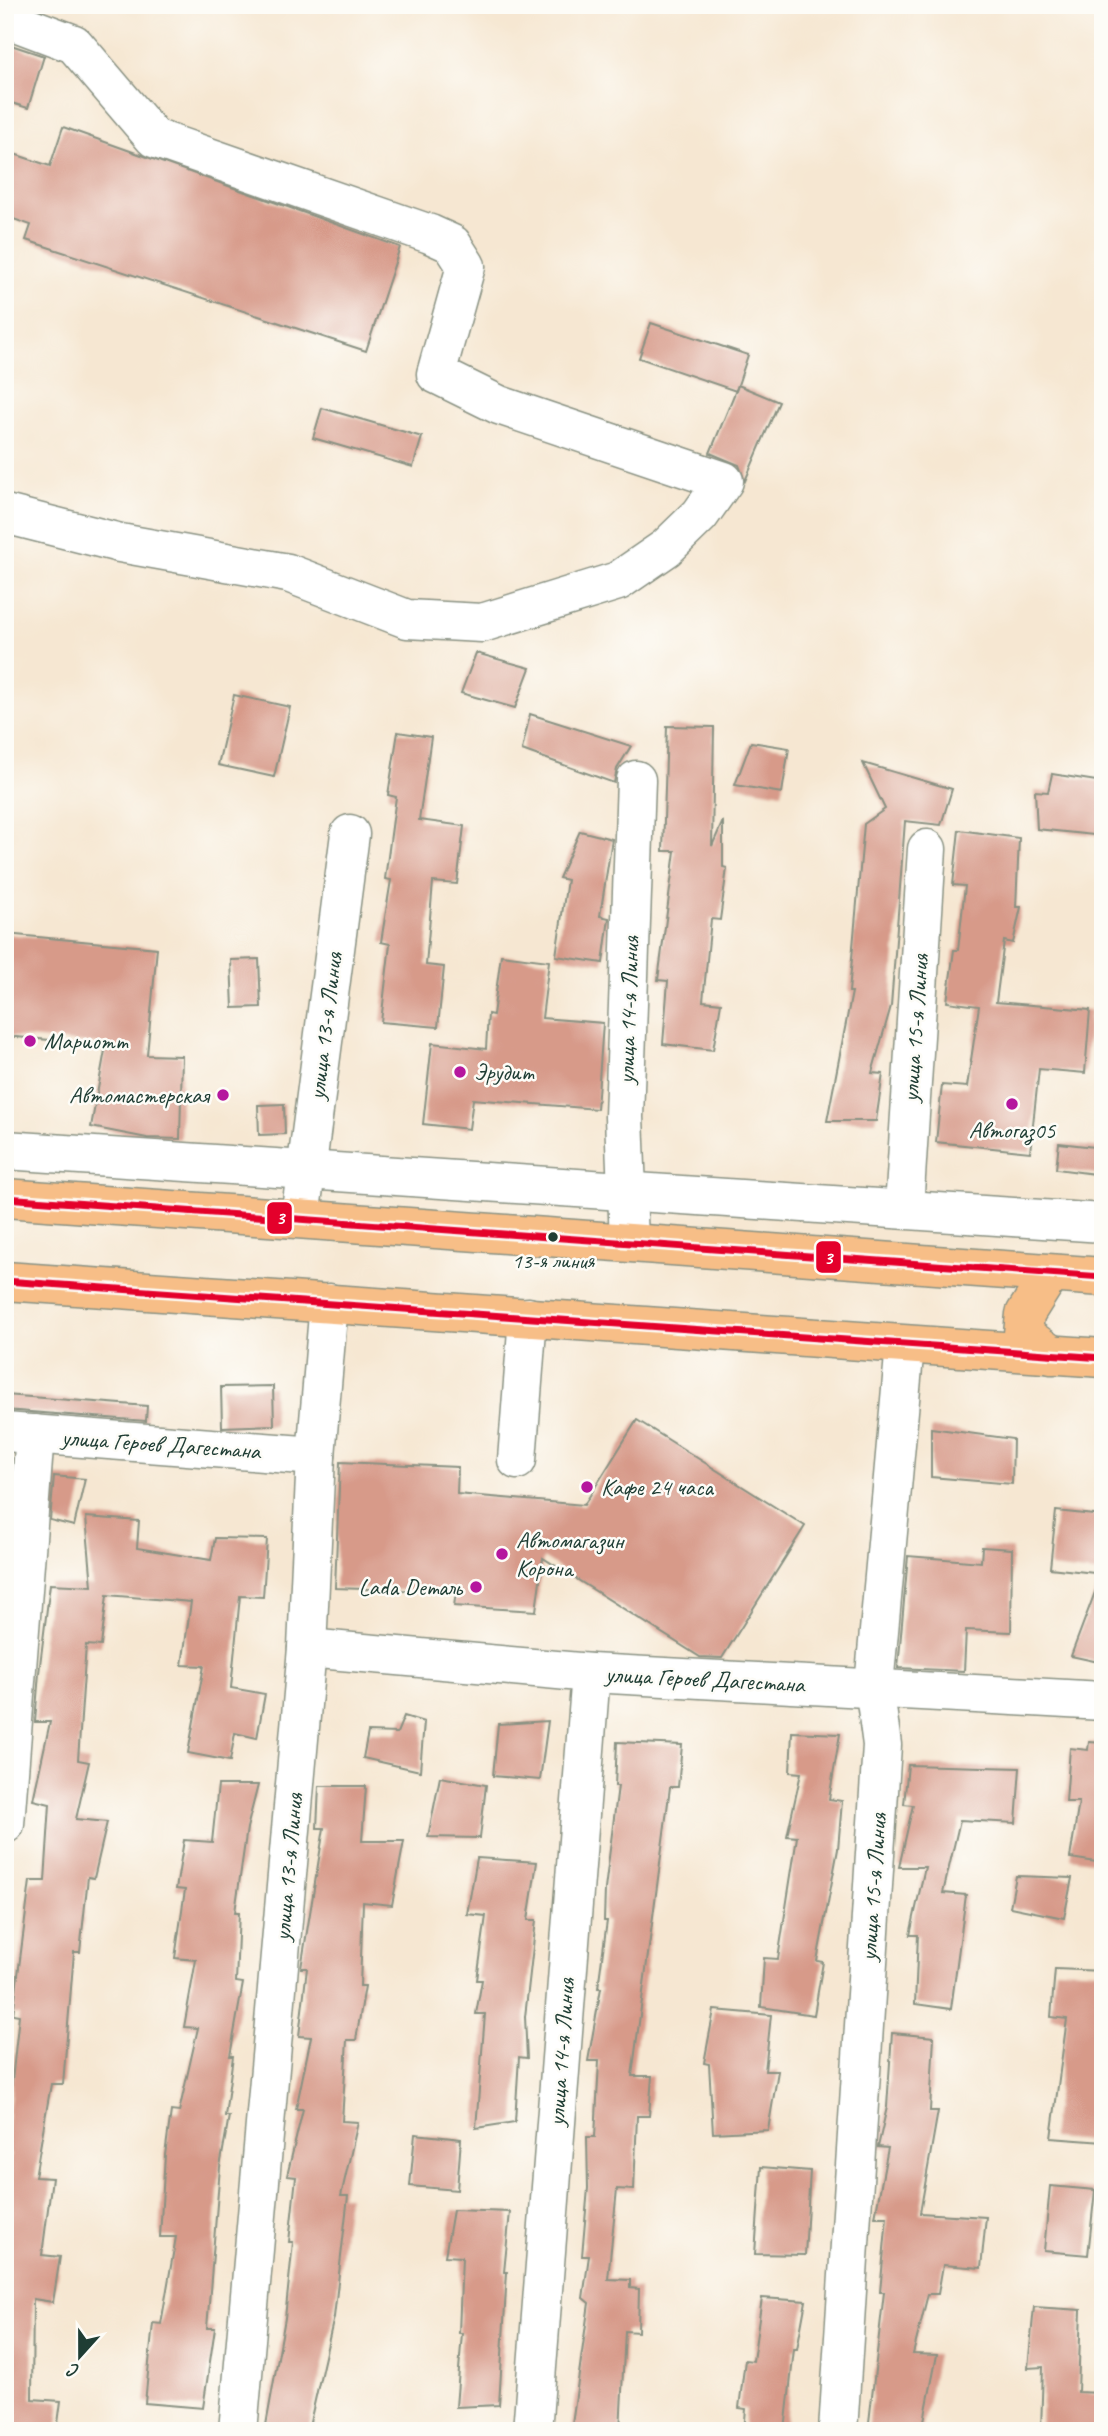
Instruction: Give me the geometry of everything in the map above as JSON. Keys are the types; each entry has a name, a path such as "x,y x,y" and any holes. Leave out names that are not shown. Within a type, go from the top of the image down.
{"main road":[{"path":"5,1198 1103,1277"},
{"path":"1050,1274 1025,1314 1023,1334 1052,1355"},
{"path":"5,1281 1103,1358"}],"street":[{"path":"5,18 74,44 154,138 452,244 466,265 436,374 499,405 724,481 701,515 675,540 618,581 482,623 407,619 288,573 120,543 5,514"},
{"name":"улица 14-я Линия","path":"629,1241 624,1117 636,780"},
{"name":"улица 13-я Линия","path":"300,1218 350,834"},
{"name":"улица 15-я Линия","path":"904,1208 927,849"},
{"path":"5,1150 1103,1223"},
{"name":"улица 13-я Линия","path":"238,2431 307,1648 316,1456 328,1303"},
{"path":"517,1460 528,1317"},
{"name":"улица 15-я Линия","path":"838,2431 882,1745 874,1686 905,1345"},
{"path":"5,1824 20,1433"},
{"name":"улица Героев Дагестана","path":"20,1433 316,1456"},
{"name":"улица Героев Дагестана","path":"307,1648 591,1673 874,1686 1103,1701"},
{"name":"улица 14-я Линия","path":"532,2431 591,1673"}],"building":[{"path":"5,43 44,56 28,108 5,101"},
{"path":"63,127 400,247 366,351 26,240 31,225 5,216 5,151 50,166"},
{"path":"651,323 748,355 736,391 639,358"},
{"path":"738,385 779,402 745,481 739,465 710,453"},
{"path":"322,408 422,437 413,467 313,438"},
{"path":"476,653 530,668 515,708 461,693"},
{"path":"234,695 290,707 274,777 218,765"},
{"path":"530,714 631,746 617,769 614,783 522,750"},
{"path":"667,726 714,727 712,846 723,821 723,867 727,868 720,920 711,919 703,1001 721,1003 713,1050 663,1044 668,981 658,980 675,851 663,851"},
{"path":"398,732 431,737 419,820 464,826 457,884 433,882 426,965 444,967 438,1027 381,1022 390,944 381,942 391,880 385,879 396,797 388,795"},
{"path":"751,742 789,748 782,793 735,785"},
{"path":"863,763 952,789 941,825 905,821 891,1006 872,1073 883,1074 876,1121 827,1121 852,992 849,992 864,824 885,809"},
{"path":"1052,774 1103,782 1103,836 1037,829 1035,791 1048,792"},
{"path":"959,830 1019,838 1016,907 1021,907 1013,943 1004,941 996,1002 1090,1010 1085,1073 1039,1069 1030,1152 936,1142 942,1085 967,1087 979,1006 947,1002 954,950 958,950 965,886 953,885"},
{"path":"580,831 612,839 600,916 609,918 603,963 556,956 567,880 559,878"},
{"path":"5,934 157,948 147,1055 182,1056 180,1139 147,1138 91,1127 106,1045 5,1036"},
{"path":"501,955 549,961 542,1018 603,1023 597,1109 473,1099 469,1129 423,1124 432,1043 486,1049 488,1014 493,1015"},
{"path":"259,959 261,1007 233,1008 231,960"},
{"path":"284,1104 285,1134 259,1135 258,1105"},
{"path":"1059,1143 1103,1148 1103,1175 1056,1169"},
{"path":"273,1386 274,1425 222,1427 221,1387"},
{"path":"5,1395 147,1406 146,1421 5,1410"},
{"path":"637,1420 805,1526 722,1658 700,1657 543,1558 536,1611 454,1606 456,1592 335,1588 340,1462 458,1467 457,1494 584,1505"},
{"path":"931,1428 1013,1439 1012,1484 931,1477"},
{"path":"54,1476 85,1479 74,1526 50,1520"},
{"path":"1056,1511 1103,1516 1103,1574 1050,1568"},
{"path":"86,1517 139,1521 137,1548 211,1560 215,1538 267,1539 263,1597 240,1596 231,1688 265,1694 257,1738 235,1733 230,1761 188,1753 204,1666 182,1665 191,1602 107,1595 101,1646 86,1645 78,1760 89,1762 76,1819 107,1822 94,1878 88,1877 80,1952 74,1952 63,2084 51,2084 35,2177 52,2178 42,2255 60,2257 53,2302 33,2299 32,2399 61,2401 57,2431 5,2431 5,2184 11,2154 5,2153 5,2147 19,2015 13,2014 30,1881 45,1881 50,1804 33,1800 50,1722 35,1722 39,1673 50,1584 92,1586"},
{"path":"982,1547 1012,1549 1011,1632 966,1630 964,1671 898,1668 908,1556 981,1562"},
{"path":"1100,1579 1103,1579 1103,1663 1071,1656"},
{"path":"404,1716 424,1722 420,1771 363,1758 368,1732 397,1733"},
{"path":"548,1721 540,1780 493,1776 498,1724"},
{"path":"792,1732 840,1734 829,1799 842,1801 838,1849 817,1961 823,1962 814,2015 761,2007 764,1958 778,1959 797,1837 787,1836 801,1773 790,1772"},
{"path":"617,1742 682,1745 678,1787 670,1787 632,2076 652,2076 649,2116 637,2116 634,2190 617,2189 608,2279 630,2280 630,2288 639,2289 638,2332 625,2331 620,2431 571,2431 589,2303 583,2298 589,2256 582,2256 588,2188 587,2137 595,2137 599,2061 588,2061 601,1988 598,1988 607,1921 604,1921 605,1889 618,1786 615,1786"},
{"path":"1089,1742 1103,1743 1103,1863 1070,1858 1079,1802 1066,1802 1070,1748 1088,1750"},
{"path":"908,1765 1020,1768 1016,1823 960,1820 943,1893 966,1895 951,2009 915,2004 918,1935 910,1935 925,1867 899,1867 913,1805 904,1804"},
{"path":"440,1777 486,1785 480,1838 428,1837"},
{"path":"218,1785 258,1785 247,1828 235,1912 239,1912 236,1982 243,1983 230,2056 233,2056 225,2116 229,2116 220,2167 207,2328 215,2328 203,2408 145,2403 153,2323 161,2324 176,2237 160,2237 165,2155 171,2111 179,2112 198,2028 184,2027 196,1960 175,1958 185,1890 176,1889 184,1840 212,1842"},
{"path":"319,1786 366,1786 362,1841 404,1841 392,1905 363,1902 360,1986 365,1986 356,2040 347,2040 342,2121 358,2122 341,2196 348,2196 334,2317 308,2431 265,2431 285,2318 293,2242 289,2242 296,2177 287,2176 303,2109 296,2109 311,2037 299,2036 307,1968 301,1968 324,1828 317,1828"},
{"path":"477,1858 537,1862 528,1920 536,1920 525,2017 527,2058 519,2057 515,2122 476,2128 485,2014 476,2014 482,1980 477,1980 486,1916 467,1914"},
{"path":"1016,1876 1072,1878 1064,1918 1010,1907"},
{"path":"1055,1969 1103,1971 1103,2142 1051,2138 1067,2019 1051,2017"},
{"path":"714,2010 771,2015 765,2071 778,2071 768,2130 713,2133 709,2064 704,2063"},
{"path":"892,2033 934,2037 930,2111 938,2111 920,2213 986,2217 981,2268 943,2265 938,2294 928,2294 913,2354 937,2355 922,2431 868,2431 884,2292 880,2292 887,2217 875,2217 888,2148 878,2147 887,2107"},
{"path":"415,2134 461,2139 457,2190 410,2186"},
{"path":"761,2167 810,2171 805,2255 755,2254"},
{"path":"1050,2186 1095,2190 1088,2255 1044,2251"},
{"path":"453,2210 510,2212 504,2272 507,2272 499,2405 456,2407 462,2333 459,2333 462,2257 445,2256"},
{"path":"762,2298 806,2301 797,2349 794,2349 785,2431 744,2431 746,2409 739,2408 745,2360 753,2361"},
{"path":"1034,2307 1081,2310 1078,2392 1100,2393 1096,2431 1041,2431 1043,2367 1028,2368"}],"transit line":[{"name":"3","path":"5,1198 1103,1277"},
{"name":"3","path":"5,1281 1103,1358"}],"place":[{"name":"Мариотт","path":"30,1041"},
{"name":"Эрудит","path":"460,1072"},
{"name":"Автомастерская","path":"223,1095"},
{"name":"Автогаз05","path":"1012,1104"},
{"name":"13-я линия","path":"553,1237"},
{"name":"Кафе 24 часа","path":"587,1487"},
{"name":"Автомагазин Корона","path":"502,1554"},
{"name":"Lada Dеталь","path":"476,1587"}]}
